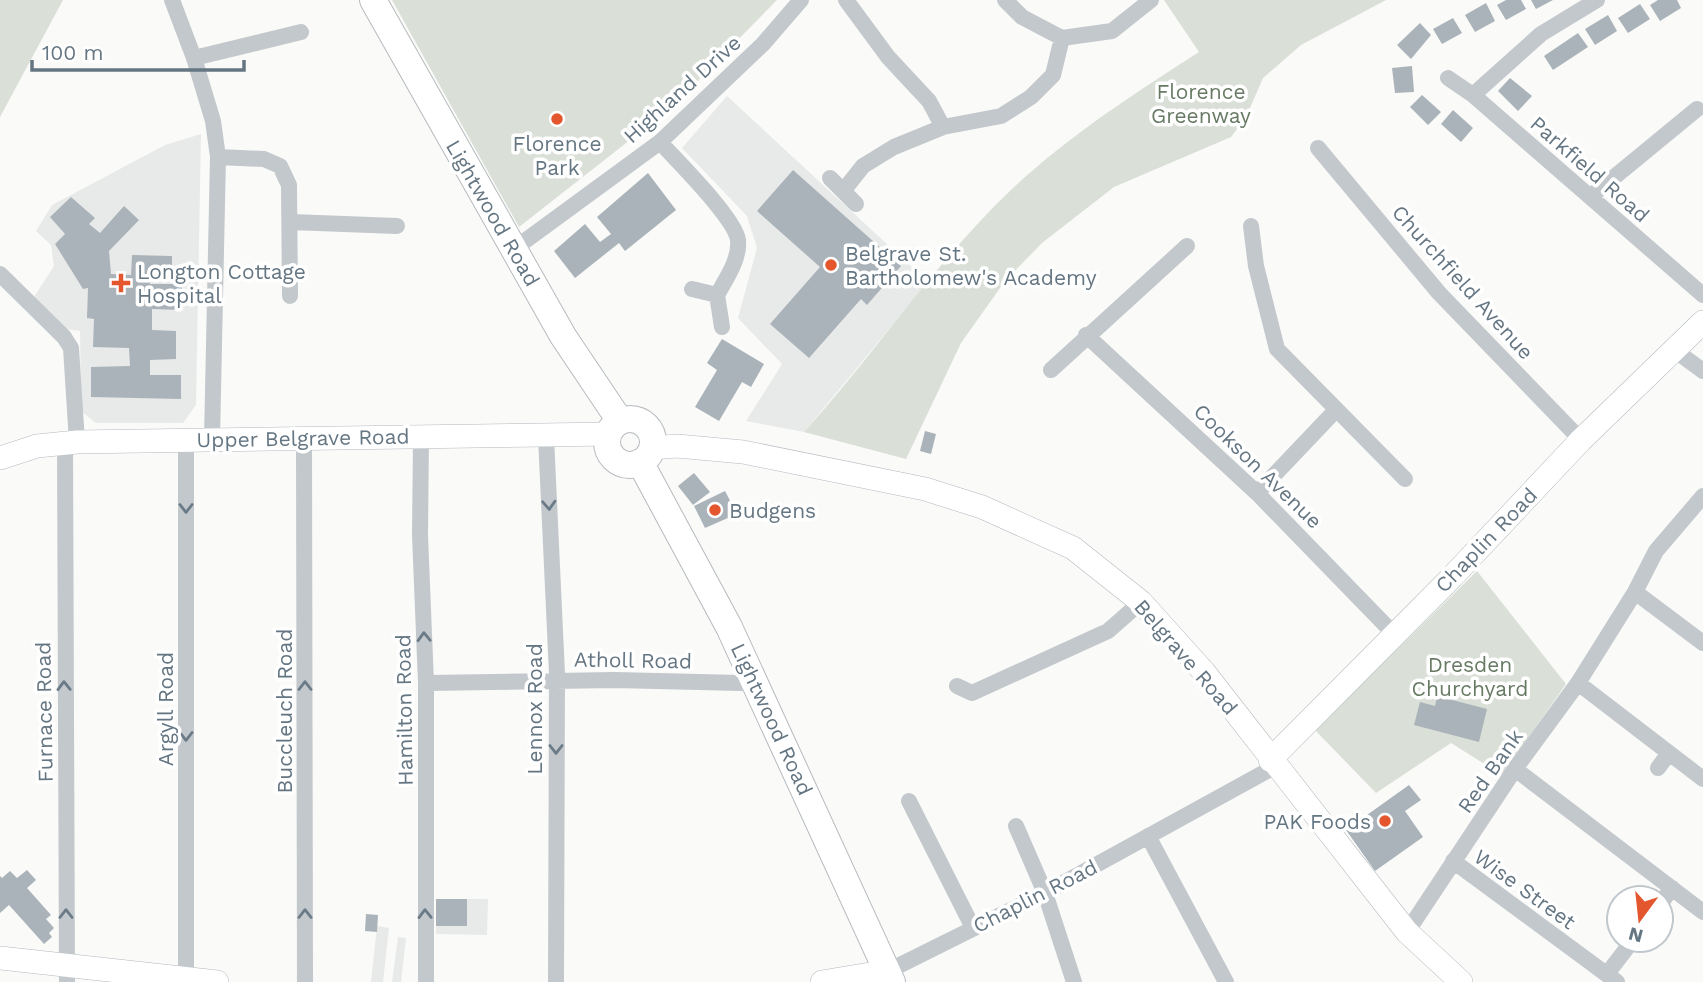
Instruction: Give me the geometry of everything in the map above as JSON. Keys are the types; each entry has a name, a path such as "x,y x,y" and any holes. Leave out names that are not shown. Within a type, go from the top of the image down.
{"main road":[{"name":"Lightwood Road","path":"373,0 614,428"},
{"path":"634,419 646,425 653,439 646,455 629,465 617,461 608,447 614,428 634,419"},
{"name":"Lightwood Road","path":"646,455 671,515 753,677 890,976"}],"street":[{"path":"172,0 214,121 218,157 212,439"},
{"name":"Highland Drive","path":"514,249 660,142 763,44 802,0"},
{"path":"846,0 888,57 929,101 943,127"},
{"path":"1004,0 1022,17 1062,38 1112,31 1152,0"},
{"path":"1473,95 1541,33 1597,0"},
{"path":"844,190 863,166 894,147 943,127 1001,116 1031,97 1053,75 1062,38"},
{"path":"194,58 294,39"},
{"name":"Parkfield Road","path":"1448,78 1473,95 1703,295"},
{"path":"1590,197 1697,109"},
{"path":"660,142 726,216 738,239 736,259 717,295 722,327"},
{"name":"Churchfield Avenue","path":"1318,148 1439,293 1581,440"},
{"path":"218,157 264,159 280,166 289,185 294,286"},
{"path":"830,178 856,204"},
{"path":"291,222 378,218 397,226"},
{"path":"1251,226 1256,266 1277,349 1335,411 1405,479"},
{"path":"1052,361 1086,335 1187,246"},
{"name":"Furnace Road","path":"0,274 64,337 71,348 67,973"},
{"path":"692,289 717,295"},
{"name":"Chaplin Road","path":"822,982 890,976 973,928 1045,893 1273,763 1581,440 1703,322"},
{"name":"Cookson Avenue","path":"1086,335 1257,493 1394,634"},
{"path":"1673,349 1703,371"},
{"path":"1257,493 1335,411"},
{"name":"Upper Belgrave Road","path":"0,457 37,446 71,442 546,437 614,428"},
{"name":"Hamilton Road","path":"421,437 420,535 426,683 426,982"},
{"name":"Lennox Road","path":"546,437 556,680 556,982"},
{"name":"Buccleuch Road","path":"304,439 305,982"},
{"name":"Argyll Road","path":"186,440 186,978"},
{"name":"Belgrave Road","path":"646,455 677,446 743,452 925,489 994,512 1073,548 1141,601 1204,672 1407,932 1447,977"},
{"name":"Red Bank","path":"1407,932 1515,769 1578,683 1635,592 1656,551 1702,501"},
{"path":"1635,592 1703,643"},
{"path":"957,686 972,693 1021,672 1108,631 1141,601"},
{"name":"Atholl Road","path":"426,683 556,680 741,683 753,677"},
{"path":"1578,683 1703,779"},
{"path":"1658,768 1669,753"},
{"path":"1515,769 1591,818 1667,884"},
{"path":"909,801 973,928"},
{"path":"1016,826 1045,893 1074,982"},
{"path":"1147,836 1226,982"},
{"name":"Wise Street","path":"1453,861 1612,978 1625,954"},
{"path":"1675,890 1703,912"},
{"path":"0,958 67,973 186,978 217,982"}],"shaded area":[{"name":"Belgrave St. Bartholomew's Academy","path":"727,96 928,282 804,432 746,421 782,364 738,318 757,248 747,216 682,148"},
{"name":"Longton Cottage Hospital","path":"201,134 196,405 183,423 96,423 81,411 80,331 60,328 32,300 54,266 51,245 36,231 52,205 165,145"},
{"path":"436,899 488,899 487,935 436,934"},
{"path":"377,926 389,928 383,982 371,982"},
{"path":"398,937 406,938 401,982 392,982"}],"green space":[{"path":"0,0 63,0 0,117"},
{"name":"Florence Park","path":"392,0 777,0 672,107 519,227"},
{"name":"Florence Greenway","path":"1164,0 1386,0 1301,45 1263,78 1246,117 1231,137 1114,187 1042,243 1005,281 961,343 906,459 804,432 930,278 1011,190 1078,134 1199,52"},
{"name":"Dresden Churchyard","path":"1477,571 1566,684 1502,775 1451,743 1376,793 1315,730"}],"building":[{"path":"1506,0 1521,0 1526,9 1506,20 1497,5"},
{"path":"1531,0 1553,0 1536,9"},
{"path":"1658,0 1677,0 1681,8 1660,21 1650,5"},
{"path":"1486,3 1495,21 1475,32 1465,15"},
{"path":"1640,4 1650,19 1628,33 1618,18"},
{"path":"1608,15 1617,31 1595,45 1585,29"},
{"path":"1453,18 1462,33 1442,44 1433,29"},
{"path":"1420,23 1431,35 1411,59 1397,45"},
{"path":"1578,33 1588,47 1553,70 1544,56"},
{"path":"1412,66 1414,92 1395,93 1392,68"},
{"path":"1510,78 1532,96 1518,111 1498,91"},
{"path":"1422,95 1441,112 1428,125 1410,107"},
{"path":"1453,110 1473,128 1461,142 1441,124"},
{"path":"793,170 901,266 867,305 861,299 809,358 770,324 820,267 757,211"},
{"path":"648,173 676,210 625,251 619,243 575,278 554,251 585,224 600,242 611,234 597,217"},
{"path":"71,197 95,218 89,224 100,233 124,206 139,220 109,251 111,274 131,275 132,255 172,256 172,272 150,272 150,284 182,284 182,310 152,309 152,330 176,331 176,359 150,360 150,375 181,375 181,399 91,397 91,367 130,366 129,348 93,347 94,319 87,318 88,288 83,289 55,244 65,234 50,217"},
{"path":"722,339 764,364 751,387 742,382 719,421 695,407 717,370 707,363"},
{"path":"925,431 936,434 931,454 920,451"},
{"path":"694,473 710,492 693,505 678,486"},
{"name":"Budgens","path":"725,491 737,514 705,528 694,506"},
{"path":"1437,696 1487,709 1479,742 1414,725 1420,702 1435,706"},
{"name":"PAK Foods","path":"1409,785 1421,800 1405,811 1423,837 1375,871 1346,830"},
{"path":"27,870 36,880 27,888 51,915 46,919 54,928 49,933 52,937 44,944 9,905 0,913 0,876 2,878 10,871 17,878"},
{"path":"436,899 467,899 467,926 436,926"},
{"path":"366,914 378,915 377,932 365,931"}],"place":[{"name":"Florence Park","path":"557,119"},
{"name":"Belgrave St. Bartholomew's Academy","path":"831,265"},
{"name":"Longton Cottage Hospital","path":"121,283"},
{"name":"Budgens","path":"715,510"},
{"name":"PAK Foods","path":"1385,821"}]}
